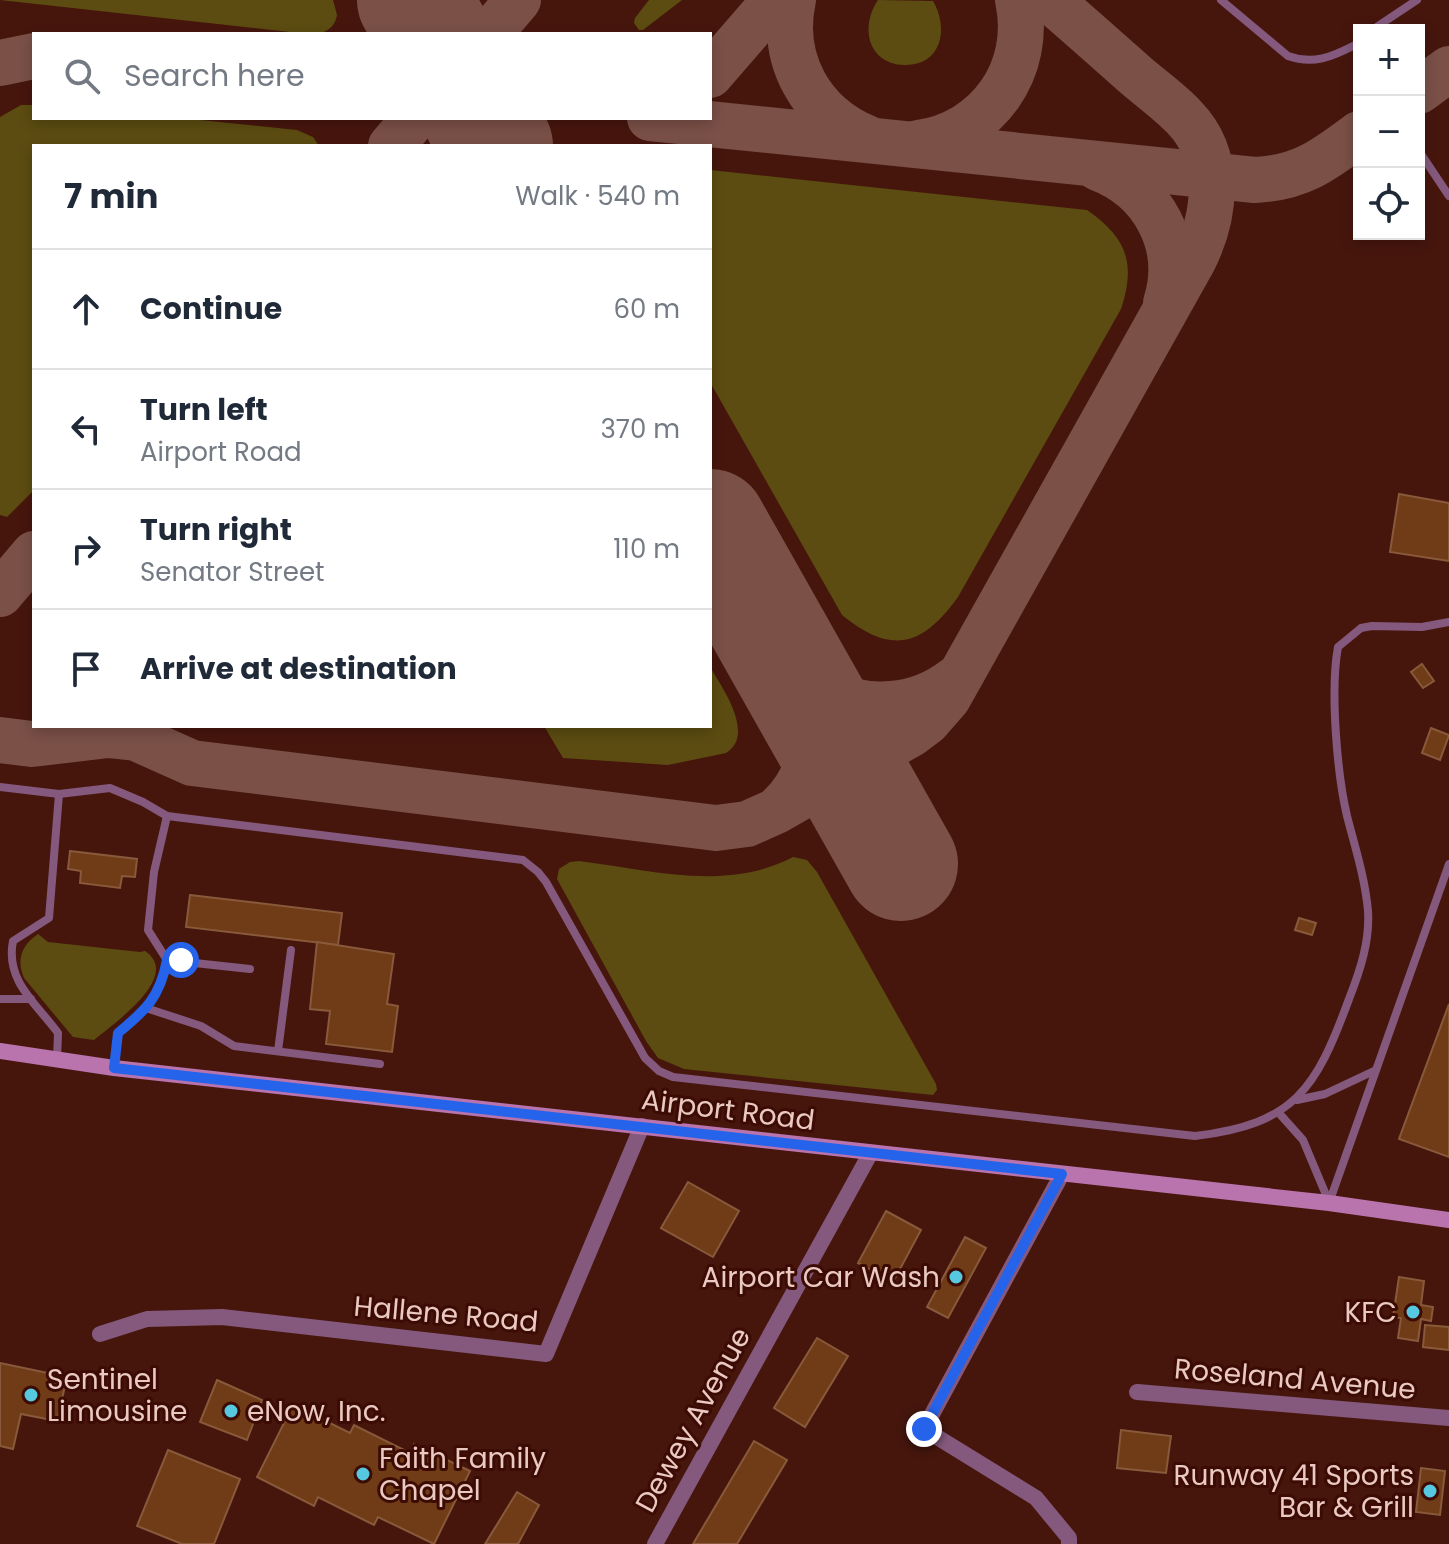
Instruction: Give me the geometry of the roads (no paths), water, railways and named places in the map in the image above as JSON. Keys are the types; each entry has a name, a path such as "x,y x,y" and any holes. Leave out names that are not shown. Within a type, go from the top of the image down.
{"main road":[{"name":"Airport Road","path":"0,1051 114,1068 1329,1203 1449,1220"}],"street":[{"name":"Hallene Road","path":"100,1334 147,1319 222,1317 546,1354 642,1126"},
{"name":"Dewey Avenue","path":"655,1544 870,1154"},
{"path":"1062,1174 924,1429 1036,1498 1069,1538 1069,1544"},
{"name":"Roseland Avenue","path":"1137,1392 1449,1418"}],"lane":[{"path":"1221,0 1273,46 1300,61 1331,57 1353,48"},
{"path":"1381,24 1417,0"},
{"path":"1425,160 1449,196"},
{"path":"0,787 59,794 110,788 167,816 523,860 546,882 645,1058 659,1071 673,1077 1195,1136 1226,1132 1278,1112 1296,1100 1310,1085 1326,1059 1356,981 1366,940 1368,909 1343,799 1334,677 1338,647 1361,628 1422,627 1449,622"},
{"path":"57,1060 58,1033 14,975 10,958 13,941 49,918 59,794"},
{"path":"114,1068 118,1033 159,992 167,960 148,930 154,872 167,816"},
{"path":"1329,1203 1449,864"},
{"path":"278,1051 291,950"},
{"path":"167,960 250,969"},
{"path":"0,999 31,999"},
{"path":"146,1008 201,1026 234,1046 380,1064"},
{"path":"1296,1100 1325,1094 1376,1070"},
{"path":"1278,1112 1303,1140 1329,1203"}],"place":[{"name":"Airport Car Wash","path":"956,1277"},
{"name":"KFC","path":"1413,1312"},
{"name":"Sentinel Limousine","path":"31,1395"},
{"name":"eNow, Inc.","path":"231,1411"},
{"name":"Faith Family Chapel","path":"363,1474"},
{"name":"Runway 41 Sports Bar & Grill","path":"1430,1491"}]}
